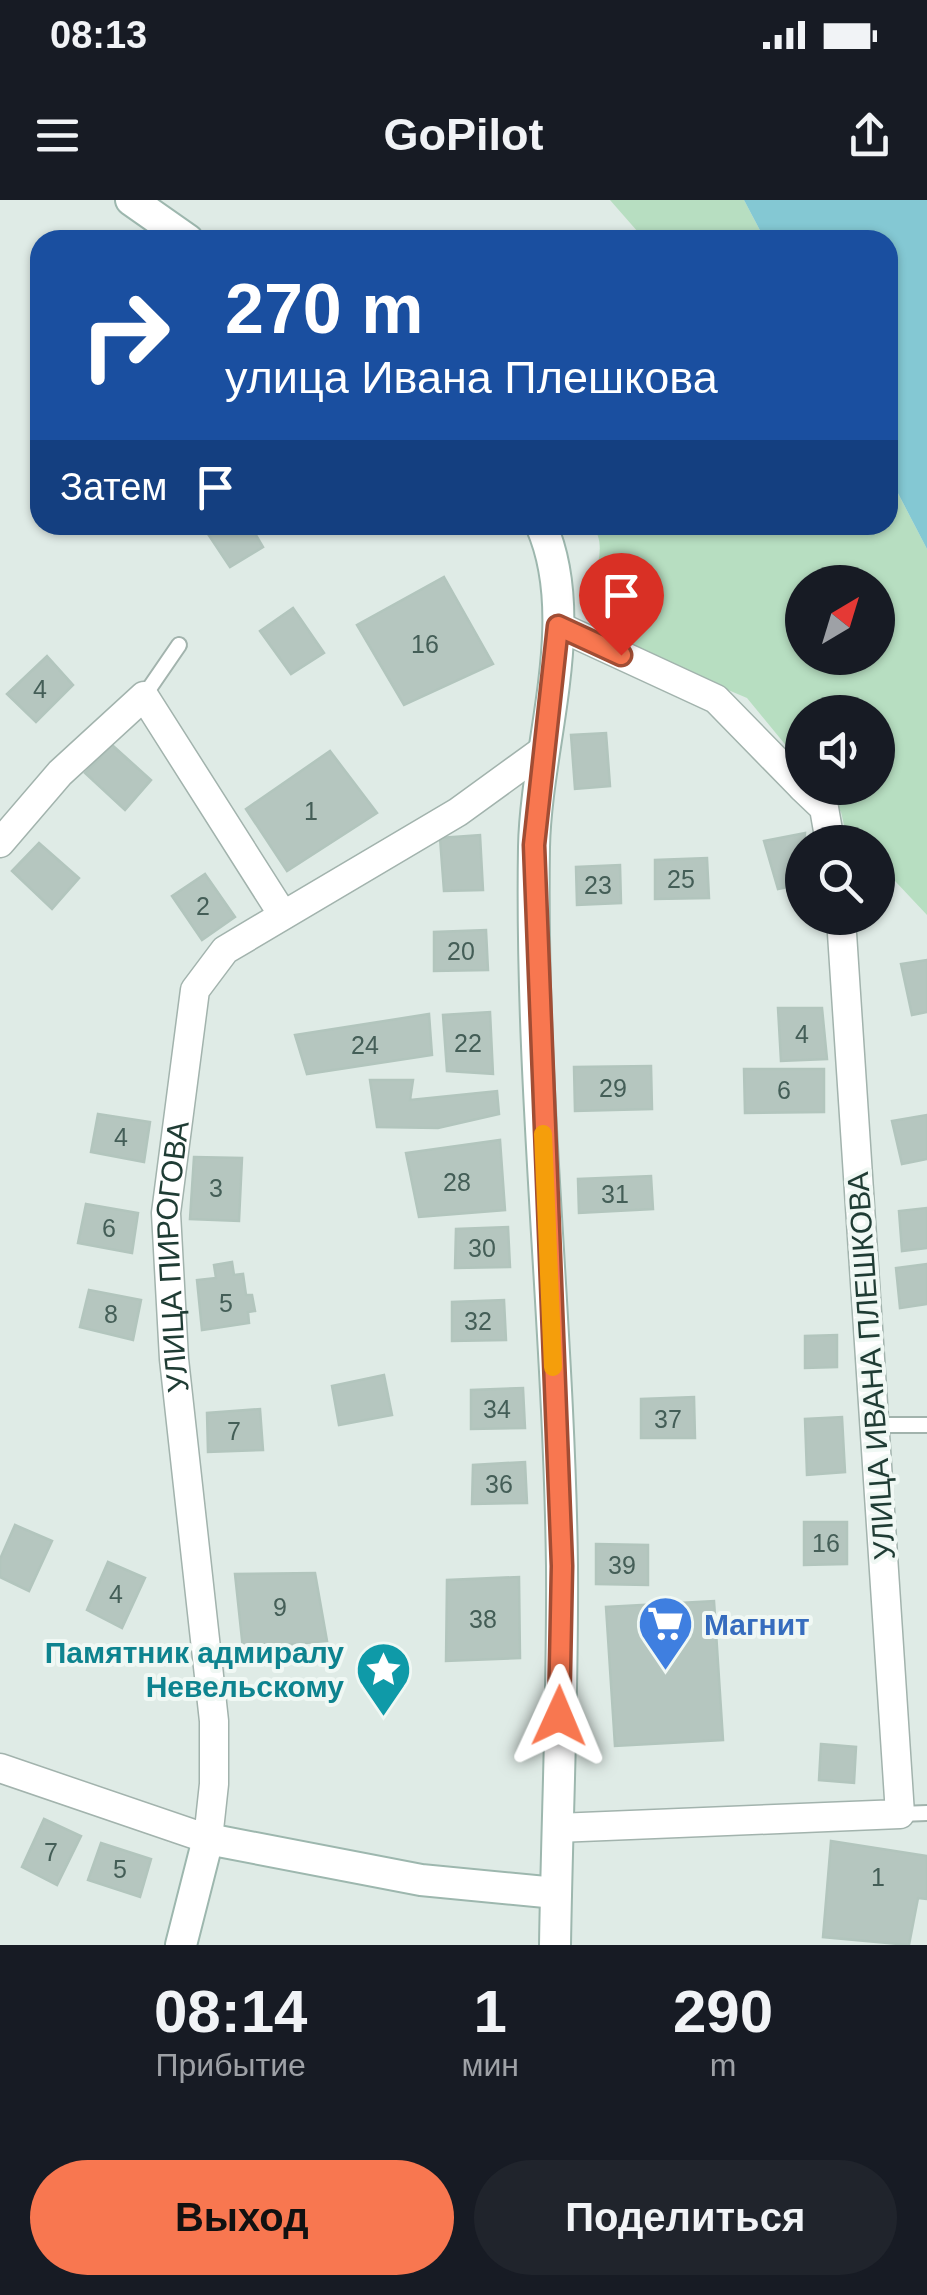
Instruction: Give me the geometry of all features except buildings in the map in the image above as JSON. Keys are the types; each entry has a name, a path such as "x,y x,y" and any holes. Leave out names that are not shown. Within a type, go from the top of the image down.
{"main road":[{"path":"131,200 174,230"},
{"path":"546,535 552,549 558,626 534,845 562,1566 554,1945"},
{"path":"208,1840 421,1880 556,1893"},
{"name":"УЛИЦА ПИРОГОВА","path":"181,1945 208,1840"}],"street":[{"path":"558,626 716,700 785,769"},
{"path":"0,843 60,773 144,696 283,915"},
{"name":"УЛИЦА ПИРОГОВА","path":"208,1840 214,1721 174,1359 166,1213 195,990 225,950 458,812 542,750"},
{"name":"УЛИЦА ИВАНА ПЛЕШКОВА","path":"842,935 875,1425 914,1814"},
{"path":"0,1768 208,1840"},
{"path":"557,1828 914,1814"}],"lane":[{"path":"144,696 178,646"},
{"path":"875,1425 927,1424"}],"green space":[{"path":"610,200 744,200 760,230 636,230"},
{"path":"898,493 927,549 927,915 895,881 895,825 844,825 835,805 895,805 895,695 785,695 785,744 747,698 603,637 590,607 599,554 597,535 898,535"}],"water":[{"path":"744,200 927,200 927,549 898,493 898,230 760,230"}],"slow traffic":[{"path":"543,1134 553,1367"}],"place":[{"name":"Магнит","path":"665,1673"},
{"name":"Памятник адмиралу Невельскому","path":"383,1718"}],"route":[{"path":"559,1716 562,1566 534,845 558,626 621,655"}]}
